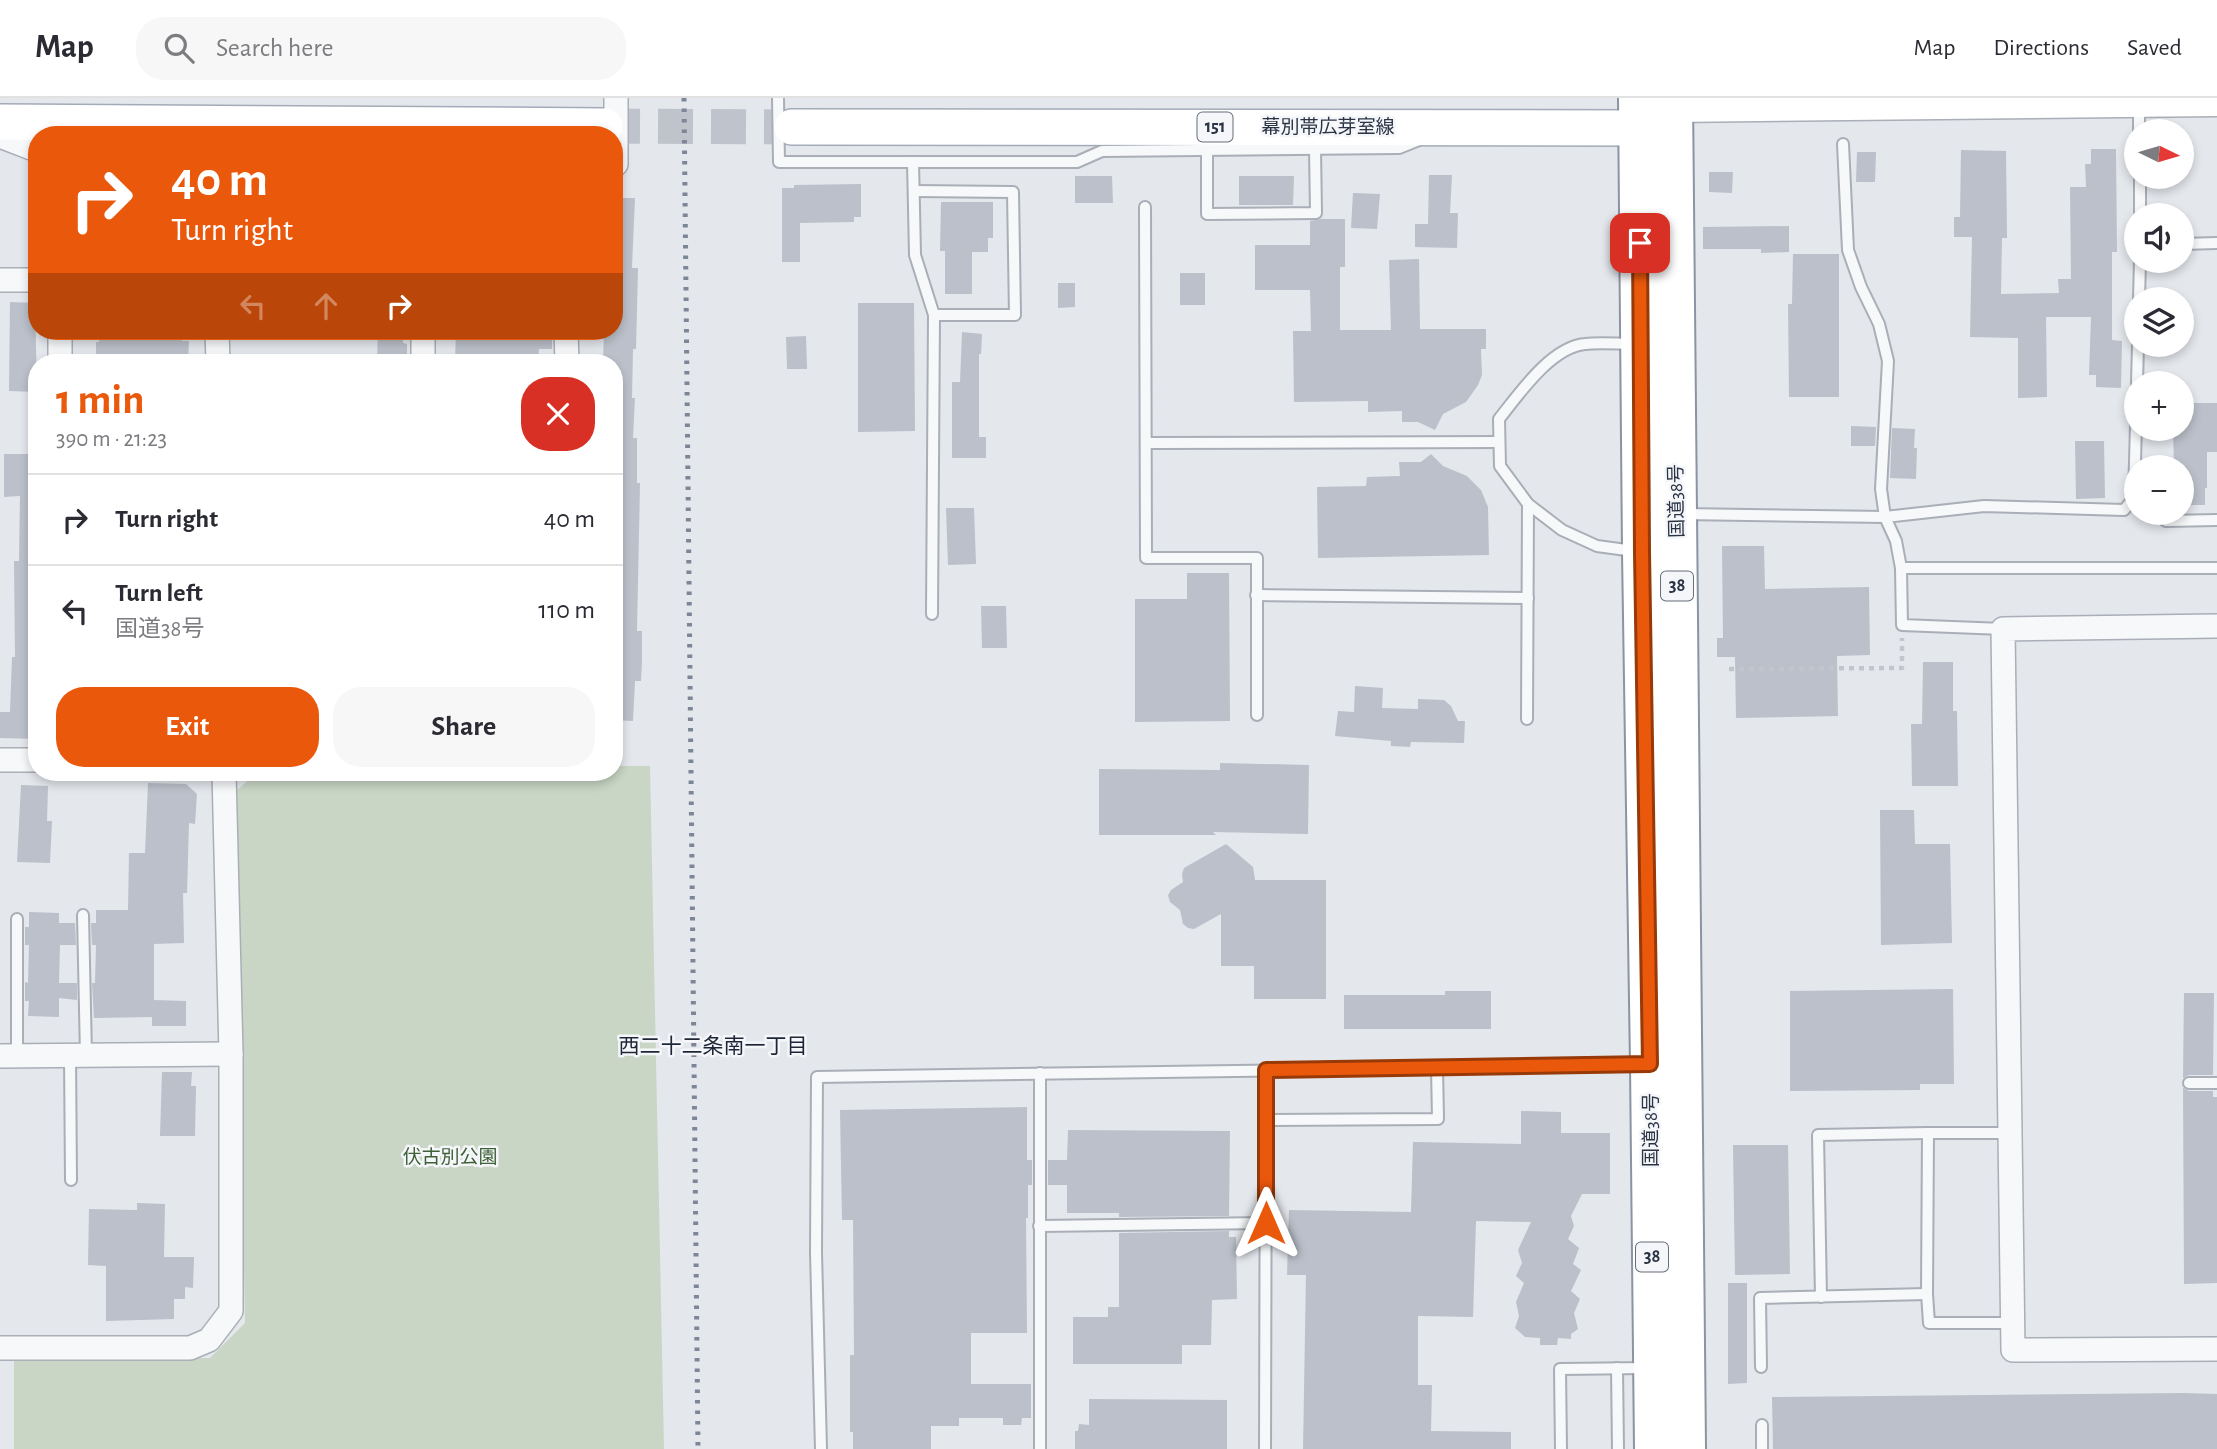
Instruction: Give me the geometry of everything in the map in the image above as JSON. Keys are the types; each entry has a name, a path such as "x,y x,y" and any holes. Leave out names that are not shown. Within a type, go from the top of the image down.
{"highway":[{"name":"国道38号","path":"1656,106 1641,344 1642,552 1686,1449"},
{"name":"国道38号","path":"1654,1449 1635,1368 1666,1065 1677,514 1656,106"}],"main road":[{"path":"1656,106 1929,101 2125,108 2217,100"},
{"name":"幕別帯広芽室線","path":"785,112 1450,127 1656,106"},
{"path":"0,122 611,112"}],"street":[{"path":"0,136 28,147"},
{"path":"0,280 28,280"},
{"path":"2217,626 2003,629 2013,1350 2217,1349"},
{"path":"0,760 28,760"},
{"path":"0,1348 190,1349 209,1340 231,1311 230,1054 224,781"},
{"path":"9,1056 230,1054"}],"lane":[{"path":"785,112 779,162 1077,162 1102,151 1399,148 1450,127"},
{"path":"1843,144 1848,250 1879,324 1888,360 1881,489 1885,517 1896,541 1901,568 1902,625 2003,629"},
{"path":"1206,150 1207,214 1316,213 1315,149"},
{"path":"913,162 915,255 934,315 932,614"},
{"path":"914,191 1013,192 1015,315 934,315"},
{"path":"1145,207 1146,558 1257,558 1257,715"},
{"path":"2194,244 2217,243"},
{"path":"1641,344 1582,344 1556,355 1523,388 1499,419 1499,442 1500,466 1528,504 1562,530 1597,546 1642,552"},
{"path":"1146,443 1499,442"},
{"path":"1527,719 1528,504"},
{"path":"1677,514 1885,517 1984,506 2124,510"},
{"path":"2194,520 2217,520"},
{"path":"1901,568 2217,568"},
{"path":"1256,595 1528,598"},
{"path":"71,1180 83,915"},
{"path":"9,1056 17,919"},
{"path":"821,1449 816,1252 817,1077 1666,1065"},
{"path":"1266,1120 1438,1118 1437,1068"},
{"path":"1265,1449 1266,1070"},
{"path":"1040,1073 1040,1449"},
{"path":"2189,1083 2217,1083"},
{"path":"1928,1133 1929,1323 2012,1322"},
{"path":"1821,1297 1818,1135 2010,1133"},
{"path":"1039,1226 1266,1223"},
{"path":"1761,1367 1760,1298 1927,1294"},
{"path":"1560,1449 1560,1368 1635,1368 1618,1449"},
{"path":"1762,1425 1762,1449"}],"path":[{"path":"1729,669 1902,668 1902,625"}],"green space":[{"name":"伏古別公園","path":"623,766 650,766 664,1449 14,1449 14,1360 210,1358 245,1323 235,792 247,781 623,781"}],"building":[{"path":"2091,149 2116,149 2117,252 2112,252 2112,340 2122,341 2121,388 2096,387 2096,375 2089,375 2091,317 2046,317 2047,397 2018,398 2018,338 1970,337 1972,237 1954,237 1954,217 1960,217 1961,150 2006,151 2007,238 2002,238 2001,294 2059,293 2058,279 2071,279 2070,187 2086,187 2085,164 2091,164"},
{"path":"1857,152 1876,152 1875,182 1856,182"},
{"path":"1709,172 1733,172 1732,193 1709,192"},
{"path":"1429,175 1452,175 1450,213 1458,213 1457,248 1415,247 1415,224 1428,224"},
{"path":"1075,176 1112,176 1113,203 1075,203"},
{"path":"1239,176 1294,176 1293,205 1239,205"},
{"path":"861,184 861,217 854,217 854,222 800,223 800,262 782,262 782,188 794,188 794,185"},
{"path":"1353,193 1380,194 1377,229 1351,228"},
{"path":"623,198 635,198 632,268 638,268 632,398 635,398 633,438 637,438 637,483 640,483 637,631 642,631 642,662 641,681 635,681 633,721 623,720 623,354 603,354 604,340 623,340"},
{"path":"941,202 993,202 993,238 988,238 988,252 972,252 972,294 945,294 945,251 940,251"},
{"path":"1345,219 1345,267 1340,267 1340,330 1391,330 1389,260 1419,259 1420,329 1486,329 1486,349 1481,349 1482,375 1478,385 1466,402 1443,414 1435,430 1418,422 1402,422 1402,411 1368,412 1368,401 1294,402 1293,331 1311,331 1310,290 1255,290 1255,245 1310,245 1310,221"},
{"path":"1789,226 1789,252 1703,249 1703,227"},
{"path":"1793,254 1839,254 1839,397 1789,397 1788,304 1792,304"},
{"path":"1180,273 1205,273 1205,305 1180,305"},
{"path":"1058,283 1075,283 1075,307 1058,308"},
{"path":"10,302 28,303 28,340 36,340 36,354 28,354 28,392 9,391"},
{"path":"858,303 914,303 915,431 858,432"},
{"path":"962,332 982,334 979,354 979,437 986,437 986,458 952,458 952,382 960,382"},
{"path":"806,336 807,369 787,369 786,337"},
{"path":"182,340 189,341 188,354 96,354 96,342"},
{"path":"378,340 403,340 403,343 407,344 407,354 377,354"},
{"path":"456,340 552,340 552,349 539,349 539,354 455,354"},
{"path":"2194,403 2217,403 2217,452 2207,452 2205,505 2194,505 2194,455 2174,455 2173,441 2194,441"},
{"path":"1851,426 1876,427 1875,446 1851,446"},
{"path":"1892,428 1915,429 1916,479 1890,478"},
{"path":"2075,441 2104,441 2105,498 2076,499"},
{"path":"4,454 28,454 28,739 0,738 0,712 10,712 12,657 15,657 14,561 19,561 20,496 4,497"},
{"path":"1431,454 1443,466 1467,476 1481,490 1488,507 1489,555 1318,558 1317,487 1366,486 1367,477 1400,476 1399,462 1421,462"},
{"path":"946,508 974,508 976,564 948,565"},
{"path":"1722,546 1764,546 1765,589 1869,587 1870,655 1837,656 1838,716 1736,718 1735,657 1717,657 1717,638 1723,638"},
{"path":"1187,573 1229,573 1230,721 1135,722 1135,599 1187,599"},
{"path":"981,606 1006,606 1007,648 982,648"},
{"path":"1923,662 1953,662 1958,786 1912,786 1911,724 1922,724"},
{"path":"1355,686 1383,688 1382,708 1418,709 1418,699 1444,700 1451,706 1458,721 1465,721 1464,743 1411,742 1410,747 1391,746 1391,741 1335,736 1338,711 1354,712"},
{"path":"1220,763 1309,765 1308,834 1213,832 1216,835 1099,835 1099,769 1220,770"},
{"path":"148,783 186,784 197,794 195,824 189,823 187,893 183,893 184,943 154,944 154,1000 186,1001 186,1026 152,1026 152,1017 94,1018 92,983 95,983 96,945 92,945 91,923 96,923 96,910 128,910 129,853 145,853"},
{"path":"21,785 48,786 47,821 52,821 50,863 17,862"},
{"path":"1880,810 1914,810 1915,844 1950,844 1952,943 1881,945"},
{"path":"1226,844 1253,867 1255,880 1326,880 1326,999 1254,999 1254,966 1221,966 1221,914 1194,929 1183,924 1180,910 1170,902 1168,895 1183,882 1184,868"},
{"path":"29,912 59,913 59,923 75,923 76,945 60,945 59,983 77,983 77,1000 59,998 59,1017 28,1016 29,1001 25,1001 25,982 28,983 29,945 25,945 25,927 29,927"},
{"path":"1953,989 1954,1084 1920,1084 1920,1090 1790,1091 1790,991"},
{"path":"1445,991 1491,991 1491,1029 1344,1029 1344,995 1445,995"},
{"path":"2184,993 2214,993 2213,1075 2189,1075 2183,1078"},
{"path":"162,1072 192,1072 191,1086 196,1086 195,1136 160,1136"},
{"path":"2183,1088 2189,1091 2213,1091 2213,1097 2217,1097 2217,1283 2184,1284"},
{"path":"1027,1107 1027,1160 1032,1160 1032,1185 1028,1185 1026,1218 1027,1333 971,1333 971,1384 1031,1384 1031,1418 1022,1418 1021,1425 1003,1425 1003,1418 959,1418 959,1426 931,1426 931,1449 853,1449 853,1432 850,1432 850,1355 854,1355 853,1220 842,1220 840,1110"},
{"path":"1521,1111 1561,1112 1561,1133 1610,1133 1610,1194 1582,1194 1571,1216 1574,1226 1568,1239 1579,1248 1573,1264 1581,1270 1571,1291 1580,1299 1574,1313 1578,1329 1571,1334 1571,1339 1558,1338 1557,1345 1540,1345 1540,1338 1525,1337 1515,1328 1519,1316 1516,1302 1524,1283 1516,1276 1522,1263 1518,1250 1531,1222 1476,1221 1473,1317 1418,1316 1418,1385 1432,1385 1431,1431 1511,1432 1511,1449 1303,1449 1306,1275 1287,1275 1289,1210 1411,1212 1413,1142 1521,1144"},
{"path":"1068,1130 1230,1131 1229,1216 1119,1217 1119,1213 1067,1213 1067,1185 1048,1185 1048,1160 1067,1160"},
{"path":"1733,1145 1788,1145 1790,1274 1735,1275"},
{"path":"137,1203 165,1204 164,1257 194,1257 193,1288 185,1287 185,1299 174,1299 174,1319 106,1321 106,1266 88,1265 89,1209 137,1210"},
{"path":"1229,1231 1229,1237 1236,1237 1237,1299 1212,1300 1211,1345 1182,1345 1182,1364 1073,1364 1073,1317 1108,1317 1108,1307 1119,1307 1119,1233"},
{"path":"1728,1283 1747,1283 1747,1383 1728,1384"},
{"path":"2217,1394 2217,1449 1773,1449 1772,1397"},
{"path":"1089,1399 1227,1400 1227,1449 1075,1449 1075,1431 1078,1431 1079,1424 1089,1425"}],"tunnel":[{"path":"623,126 792,127"}],"railway":[{"path":"684,98 698,1449"}],"district":[{"name":"西二十二条南一丁目","path":"713,1046"}],"route":[{"path":"1266,1223 1266,1070 1650,1064 1640,243"}]}
